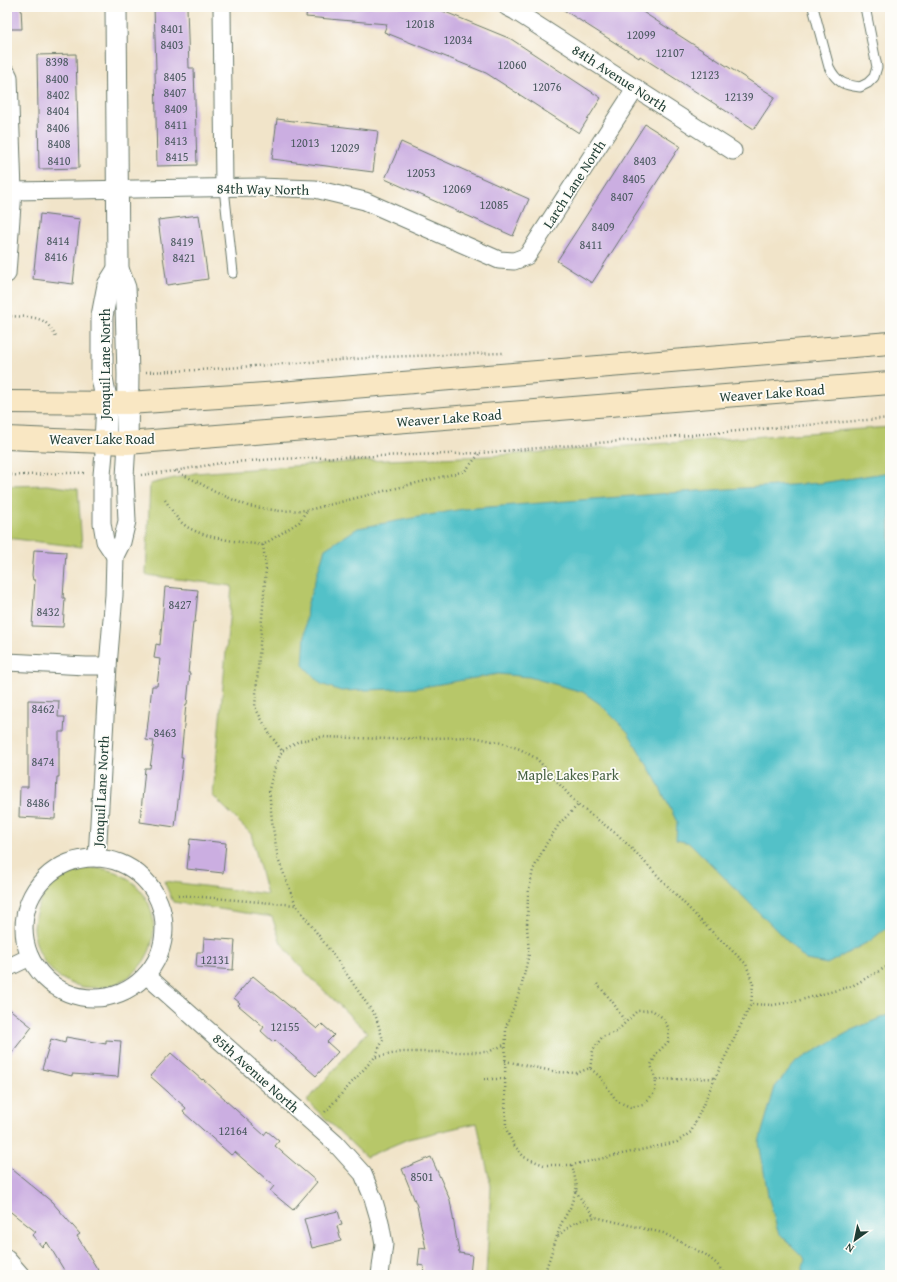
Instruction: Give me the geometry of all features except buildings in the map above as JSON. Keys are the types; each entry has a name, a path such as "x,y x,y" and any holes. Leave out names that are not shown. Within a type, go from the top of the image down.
{"main road":[{"path":"7,402 117,403 288,392 890,343"},
{"name":"Weaver Lake Road","path":"7,438 127,443 890,383"}],"street":[{"name":"Jonquil Lane North","path":"115,556 106,541 102,523 102,475 105,442 128,367 125,288 118,269 116,7"},
{"path":"222,7 224,188"},
{"name":"84th Avenue North","path":"506,7 515,11 733,151"},
{"path":"7,73 9,77 13,191 7,274"},
{"name":"Larch Lane North","path":"499,260 514,261 527,256 636,88"},
{"name":"84th Way North","path":"13,191 224,188 315,189 365,201 499,260"},
{"name":"Jonquil Lane North","path":"30,957 24,934 25,918 26,910 36,888 52,871 73,861 97,858 108,666 114,594 115,556 122,542 127,521 125,476 127,443 117,403"},
{"path":"7,662 108,666"},
{"path":"7,968 30,957 43,976 61,990 83,997 106,997 128,989 146,975 157,960 163,942 164,924 153,890 129,867 114,861 97,858"},
{"name":"85th Avenue North","path":"146,975 314,1124 363,1174 373,1198 380,1222 384,1244 380,1275"},
{"path":"7,1259 20,1275"}],"lane":[{"path":"813,7 829,67 833,76 842,83 860,87 874,78 877,67 866,7"},
{"path":"224,188 233,273"}],"path":[{"path":"7,316 40,319 47,324 56,338"},
{"path":"149,372 382,357 505,353"},
{"path":"137,476 221,463 276,459 480,453 890,418"},
{"path":"174,471 215,492 248,506 280,512 308,510 465,471 480,453"},
{"path":"7,476 90,473"},
{"path":"165,500 180,522 193,530 206,535 263,545 300,522 308,510"},
{"path":"263,545 266,568 255,707 269,734 282,751"},
{"path":"314,1124 375,1057 383,1040 376,1017 296,905 278,859 272,821 269,789 275,767 282,751 299,741 321,737 390,739 473,737 502,743 520,749 537,759 578,805 623,840 704,924 746,964 753,984 751,1004 691,1132 677,1142 572,1165 544,1165 524,1157 514,1145 506,1129 506,1027 521,988 529,954 527,926 528,895 533,870 546,844 560,823 578,805"},
{"path":"178,895 296,905"},
{"path":"751,1004 773,1005 852,986 890,965"},
{"path":"597,984 612,1001 625,1022"},
{"path":"652,1010 662,1018 669,1029 668,1042 657,1053 651,1065 656,1080 655,1092 643,1106 630,1107 618,1101 600,1077 590,1068 593,1050 602,1037 616,1032 637,1011 652,1010"},
{"path":"375,1057 402,1052 488,1052 506,1044"},
{"path":"505,1061 557,1072 577,1073 590,1068"},
{"path":"656,1080 715,1078"},
{"path":"484,1079 505,1079"},
{"path":"544,1275 561,1224 570,1208 576,1191 577,1186 572,1165"},
{"path":"576,1191 584,1204 596,1217"},
{"path":"556,1238 571,1225 582,1220 596,1217 664,1233 706,1256 717,1264 725,1275"}],"green space":[{"name":"Maple Lakes Park","path":"890,427 890,1275 486,1275 491,1186 477,1123 408,1139 366,1157 307,1101 367,1032 306,973 281,943 272,917 173,902 164,881 267,894 251,834 213,796 232,586 146,575 150,484 195,473 364,461 488,456"},
{"path":"47,485 78,489 82,547 7,538 7,486"},
{"path":"94,868 117,872 136,886 150,905 154,928 150,951 136,970 117,984 94,988 71,984 52,970 38,951 34,928 38,905 52,886 71,872"}],"water":[{"path":"890,472 890,925 870,941 827,964 806,960 690,843 676,840 677,822 656,780 628,732 600,704 583,692 529,677 498,674 417,688 341,691 321,684 303,665 307,606 325,549 358,528 463,509 822,483"},
{"path":"890,1014 890,1275 801,1275 805,1259 778,1232 768,1195 759,1142 775,1087 797,1061 854,1029"}]}
